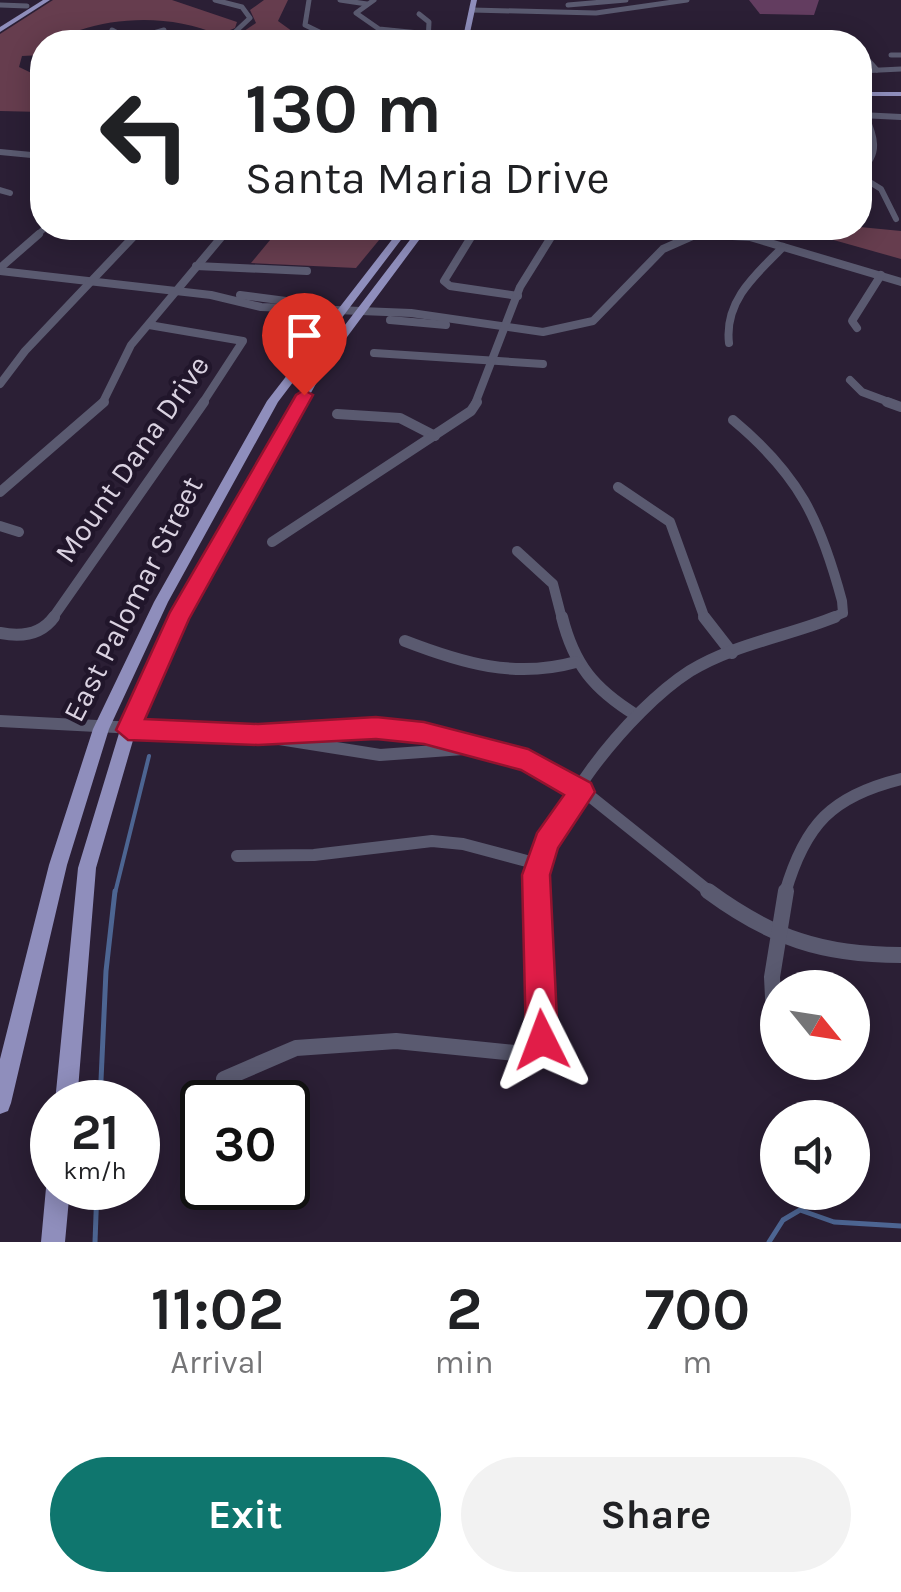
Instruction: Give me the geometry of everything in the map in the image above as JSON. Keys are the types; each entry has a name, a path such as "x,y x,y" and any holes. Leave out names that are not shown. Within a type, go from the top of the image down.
{"main road":[{"path":"0,27 27,6 47,0"},
{"path":"468,30 474,0"},
{"path":"480,26 484,0"},
{"path":"0,27 37,3"},
{"path":"872,92 901,92"},
{"name":"East Palomar Street","path":"0,1103 58,865 101,728 161,602 274,401 396,240"},
{"name":"East Palomar Street","path":"68,1080 87,868 128,730 178,618 322,363 345,310 412,240"},
{"path":"53,1242 56,1210"}],"street":[{"path":"219,0 242,8 250,18 238,30"},
{"path":"310,0 305,24 317,30"},
{"path":"340,0 371,2"},
{"path":"568,5 626,0"},
{"path":"472,10 610,11 687,0"},
{"path":"371,2 356,15 369,25 402,30"},
{"path":"598,4 610,11"},
{"path":"0,6 27,6"},
{"path":"419,14 428,20 429,30"},
{"path":"891,55 901,56"},
{"path":"872,62 894,77"},
{"path":"872,70 901,69"},
{"path":"872,115 901,117"},
{"path":"0,152 30,155"},
{"path":"872,182 881,189 896,219"},
{"path":"0,190 10,193"},
{"path":"0,270 32,240"},
{"path":"0,384 129,240"},
{"path":"0,492 32,469 103,403 132,345 219,240"},
{"path":"469,240 444,281 450,286 518,296"},
{"path":"272,542 474,407 503,328 548,240"},
{"path":"0,270 211,295 261,307 312,307 432,324 562,331 593,322 656,255 679,240"},
{"path":"753,240 901,282"},
{"path":"729,343 728,322 744,287 783,247"},
{"path":"196,266 306,271"},
{"path":"857,328 852,321 881,276"},
{"name":"Mount Dana Drive","path":"0,633 19,637 46,626 242,347 243,341 229,335 149,325"},
{"path":"374,353 543,364"},
{"path":"850,380 862,392 901,406"},
{"path":"337,414 400,418 435,436"},
{"path":"224,1079 296,1048 396,1041 525,1054 536,1050 543,1035 538,864 546,842 636,715 677,679 732,653 843,613 821,522 808,497 784,464 733,420"},
{"path":"618,487 658,508 673,522 696,602 732,653"},
{"path":"0,526 19,532"},
{"path":"517,551 553,584 576,662 604,696 636,715"},
{"path":"404,640 453,660 498,670 542,671 576,662"},
{"path":"2,720 128,730 258,734 376,728 424,733 528,760 622,818 733,912 775,936 844,956 901,955"},
{"path":"258,734 380,756 477,748"},
{"path":"771,970 775,936 798,859 822,816 851,793 901,779"},
{"path":"237,856 314,855 432,841 463,844 538,864"}],"shaded area":[{"path":"53,0 172,0 237,22 230,30 131,20 80,30 30,30 30,56 22,56 19,67 30,72 30,112 0,111 0,34"},
{"path":"264,0 288,0 278,21 290,30 246,30 256,23 250,10"},
{"path":"872,228 901,231 901,259 834,240 872,240"},
{"path":"270,240 379,240 356,268 251,263"}],"waterway":[{"path":"115,893 149,756"},
{"path":"101,1080 106,971 115,891"},
{"path":"95,1242 96,1210"},
{"path":"769,1242 783,1220 800,1210 834,1222 901,1226"}],"route":[{"path":"304,395 178,618 128,730 258,734 376,728 424,733 528,760 582,792 546,842 536,875 542,1040"}]}
